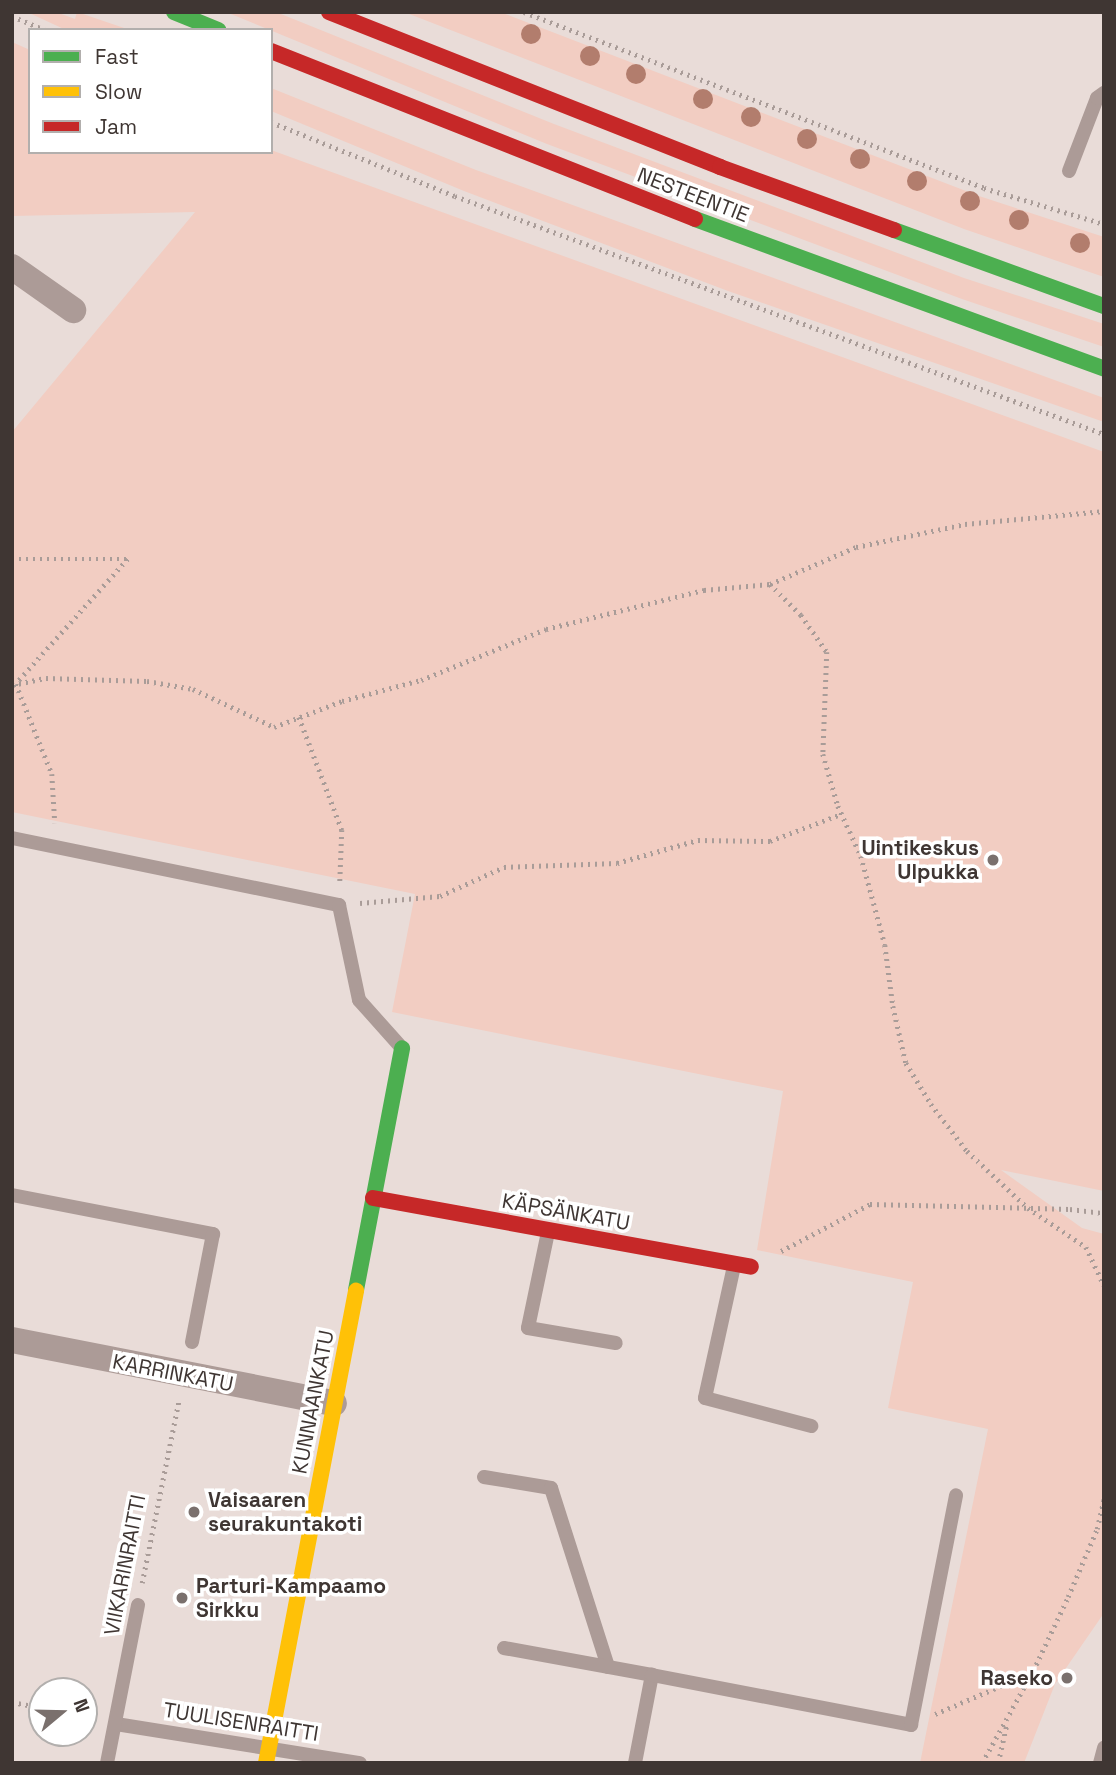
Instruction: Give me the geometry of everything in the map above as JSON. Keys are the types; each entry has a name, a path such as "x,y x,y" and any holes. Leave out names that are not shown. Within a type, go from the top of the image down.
{"main road":[{"path":"174,12 213,28"},
{"name":"NESTEENTIE","path":"329,12 720,167 1104,306"},
{"name":"NESTEENTIE","path":"273,52 692,218 1104,369"},
{"name":"KUNNAANKATU","path":"266,1763 402,1048"},
{"name":"KÄPSÄNKATU","path":"373,1198 751,1267"}],"street":[{"path":"12,267 73,310"},
{"name":"KARRINKATU","path":"12,1340 334,1403"}],"lane":[{"path":"1069,171 1097,98 1104,93"},
{"path":"12,838 339,905 359,1000 402,1048"},
{"path":"12,1195 213,1234 192,1342"},
{"path":"548,1230 528,1328 616,1343"},
{"path":"734,1265 705,1398 811,1426"},
{"path":"484,1477 551,1488 608,1667"},
{"path":"505,1648 911,1725 956,1495"},
{"name":"VIIKARINRAITTI","path":"107,1763 138,1605"},
{"path":"635,1763 652,1675"},
{"name":"TUULISENRAITTI","path":"116,1724 269,1746 360,1763"},
{"path":"1100,1763 1104,1748"}],"path":[{"path":"524,12 984,188 1104,224"},
{"path":"12,16 40,28"},
{"path":"273,123 455,196 1104,434"},
{"path":"14,685 46,678 147,681 193,689 274,727 342,701 421,680 546,629 600,618 677,596 770,584 870,544 965,524 1104,511"},
{"path":"12,559 128,559 14,685"},
{"path":"770,584 801,615 827,652 823,754 841,814 861,856 885,945 893,1006 906,1063 931,1104 967,1151 1028,1208 1086,1247 1104,1285"},
{"path":"14,685 52,774 57,848"},
{"path":"299,717 342,830 339,905 440,896 504,867 617,863 698,841 770,841 841,814"},
{"path":"751,1267 870,1204 1104,1213"},
{"name":"VIIKARINRAITTI","path":"138,1605 184,1375"},
{"path":"982,1763 1033,1671 1097,1529 1104,1499"},
{"path":"911,1725 1033,1671"},
{"path":"999,1763 1008,1719"}],"shaded area":[{"path":"27,12 56,12 75,19 77,12 124,28 62,28"},
{"path":"226,12 276,12 554,124 964,278 1104,324 1104,347 962,299 547,144 273,31 273,28 265,28"},
{"path":"404,12 500,12 979,196 1104,237 1104,277 964,229"},
{"path":"12,42 28,49 28,154 273,154 273,151 1104,452 1104,1191 1001,1170 1082,1228 1104,1234 1104,1613 1055,1684 1024,1763 920,1763 988,1429 888,1408 913,1282 757,1250 783,1091 392,1012 415,894 12,812 12,432 195,212 12,216"},
{"path":"273,89 476,170 1104,398 1104,422 728,291 464,191 273,112"}],"traffic: fast":[{"path":"174,12 213,28"},
{"path":"695,219 1104,369"},
{"path":"894,230 1104,306"},
{"path":"356,1290 402,1048"}],"traffic: slow":[{"path":"266,1763 356,1290"}],"traffic: jam":[{"path":"329,12 720,167 894,230"},
{"path":"273,52 695,219"},
{"path":"373,1198 751,1267"}],"place":[{"name":"Uintikeskus Ulpukka","path":"993,860"},
{"name":"Vaisaaren seurakuntakoti","path":"194,1512"},
{"name":"Parturi-Kampaamo Sirkku","path":"182,1598"},
{"name":"Raseko","path":"1067,1678"}]}
